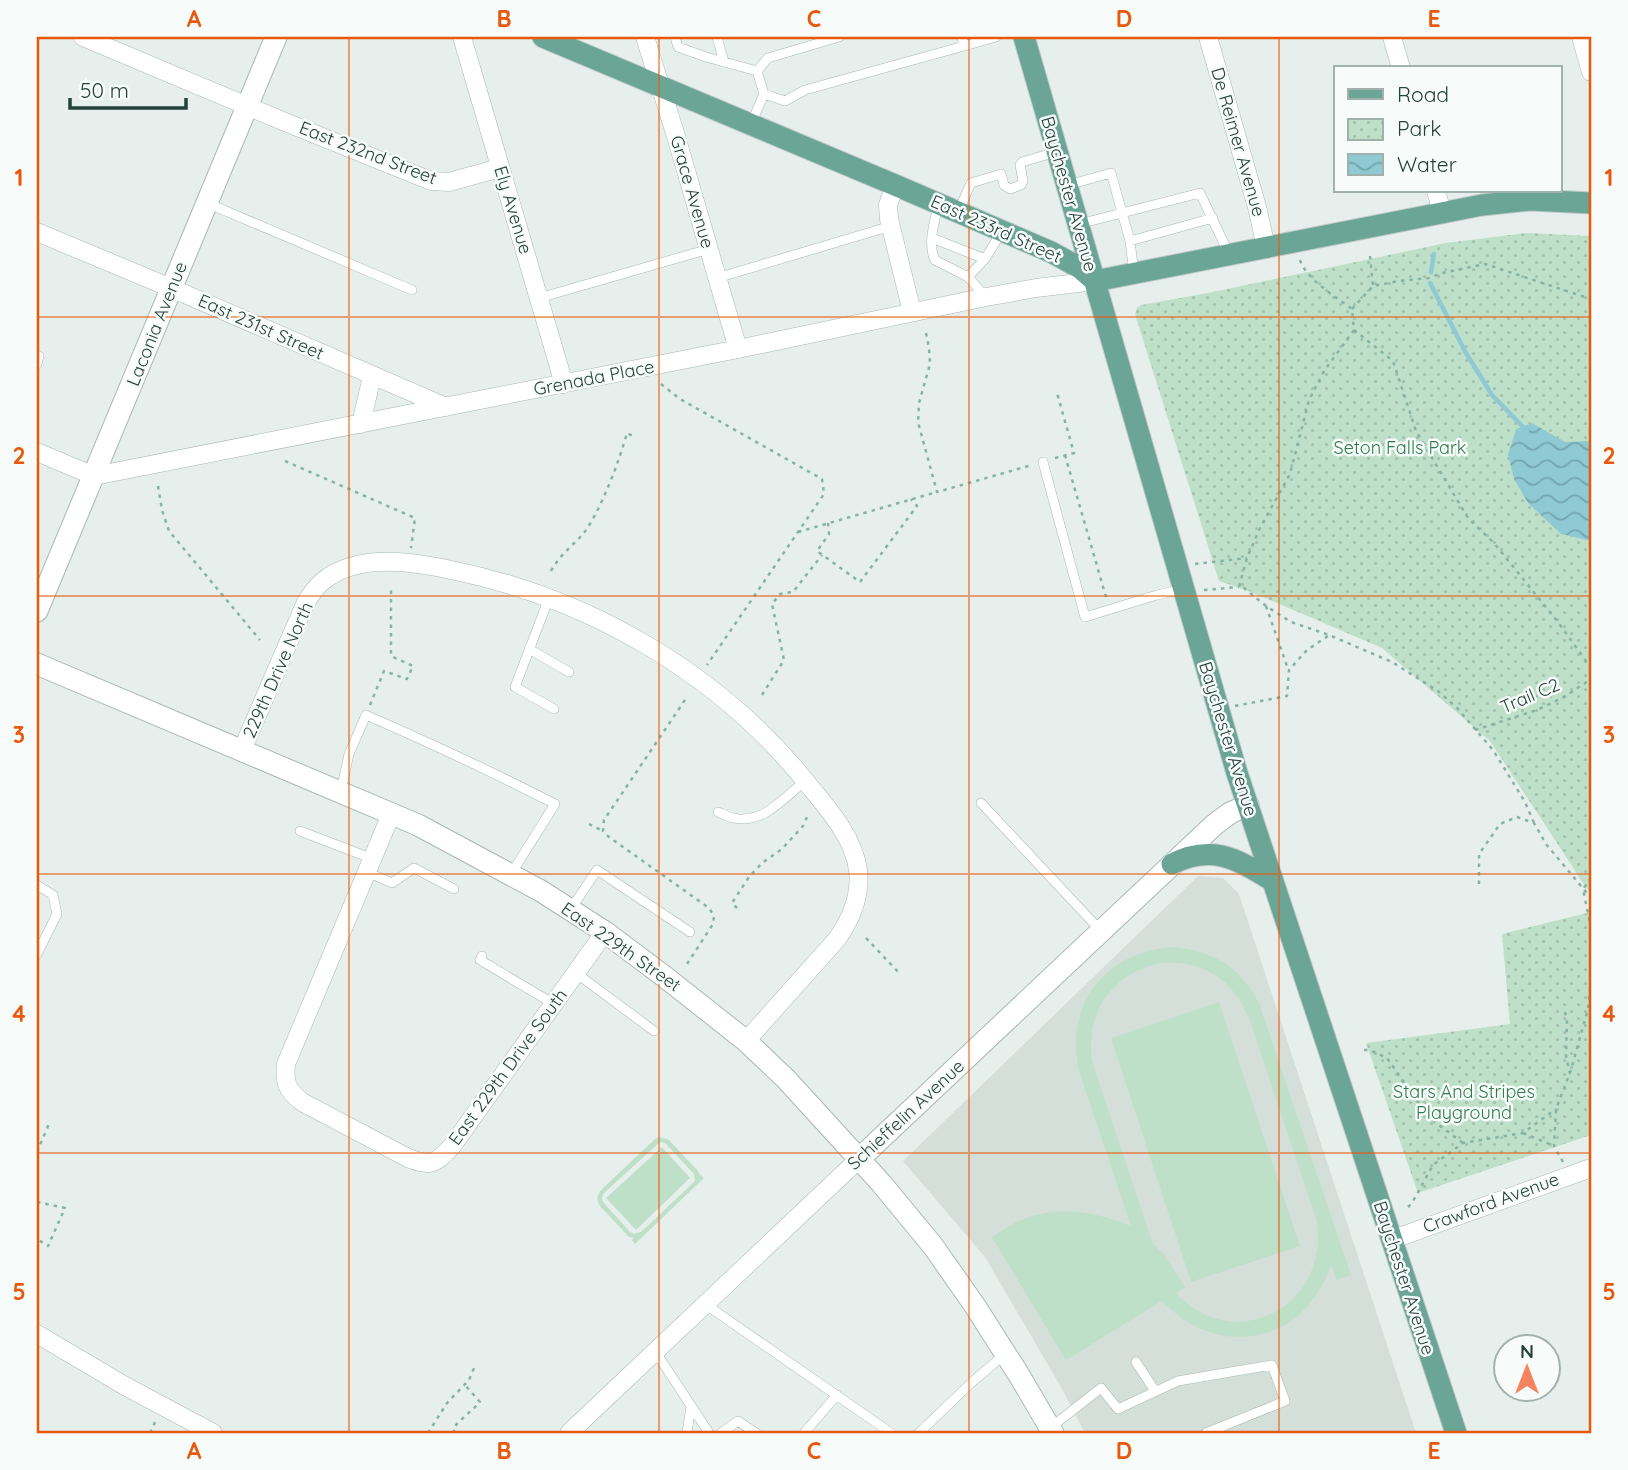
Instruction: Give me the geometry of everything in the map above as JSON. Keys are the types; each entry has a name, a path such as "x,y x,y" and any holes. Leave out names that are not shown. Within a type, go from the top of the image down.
{"main road":[{"name":"East 233rd Street","path":"543,37 948,207 1072,262 1095,281"},
{"name":"Baychester Avenue","path":"1024,37 1248,805 1456,1433"},
{"path":"1095,281 1490,204 1530,200 1591,203"},
{"path":"1172,864 1192,856 1226,856 1239,860 1273,881"}],"street":[{"name":"East 232nd Street","path":"83,37 431,181 449,182 500,168"},
{"name":"Laconia Avenue","path":"37,611 276,37"},
{"name":"Ely Avenue","path":"462,37 564,384"},
{"name":"Grace Avenue","path":"645,37 738,349"},
{"name":"De Reimer Avenue","path":"1208,37 1266,247"},
{"path":"1392,37 1400,66"},
{"path":"1581,37 1591,72"},
{"path":"895,185 888,205 912,312"},
{"path":"1436,192 1442,212"},
{"name":"East 231st Street","path":"37,232 446,407"},
{"name":"Grenada Place","path":"93,476 564,384 986,297 1095,281"},
{"path":"361,424 372,376"},
{"path":"37,452 93,476"},
{"name":"229th Drive North","path":"242,750 306,602 314,590 331,575 348,569 365,564 400,562 443,568 479,576 549,598 616,627 697,679 739,710 779,749 822,800 853,853 858,869 858,886 855,906 848,923 837,939 746,1041"},
{"name":"East 229th Street","path":"37,664 341,791 457,845 510,874 605,933 663,975 746,1041 786,1079 881,1183 933,1246 1006,1353 1049,1431"},
{"name":"Schieffelin Avenue","path":"569,1433 1219,820 1248,805"},
{"name":"East 229th Drive South","path":"392,813 286,1064 286,1083 291,1093 302,1102 408,1158 429,1164 438,1160 452,1146 605,933"},
{"name":"Crawford Avenue","path":"1391,1240 1591,1168"},
{"path":"37,1334 125,1386 213,1433"}],"lane":[{"path":"675,37 678,47 757,71"},
{"path":"718,37 724,62"},
{"path":"757,71 768,58 839,37"},
{"path":"764,94 785,101 805,90 963,41 996,37"},
{"path":"751,124 764,94 757,71"},
{"path":"986,297 968,276 935,260 932,256 932,238 948,207 971,183 1001,174 1004,185 1010,188 1021,185 1022,162 1057,152"},
{"path":"1067,186 1111,173 1130,241 1134,274"},
{"path":"1078,225 1200,193 1230,255"},
{"path":"207,203 412,290"},
{"path":"1130,241 1213,218"},
{"path":"717,278 891,226"},
{"path":"968,276 985,259 1002,231"},
{"path":"932,238 985,259"},
{"path":"539,299 709,249"},
{"path":"37,355 37,364"},
{"path":"1043,462 1085,617 1183,589"},
{"path":"549,598 514,687 554,709"},
{"path":"529,649 569,672"},
{"path":"341,791 349,754 366,715 450,752 555,804 510,874"},
{"path":"718,812 736,819 765,814 806,780"},
{"path":"981,803 1101,932"},
{"path":"300,831 370,865 392,883 414,868 454,889"},
{"path":"570,911 597,870 690,932"},
{"path":"37,885 52,895 57,914 37,954"},
{"path":"482,956 480,960 554,1004"},
{"path":"576,973 654,1031"},
{"path":"705,1304 891,1433"},
{"path":"655,1351 709,1433"},
{"path":"919,1433 1006,1353"},
{"path":"1136,1362 1155,1391"},
{"path":"1049,1431 1101,1388 1118,1409 1178,1381 1272,1365 1285,1401 1206,1433"},
{"path":"804,1433 837,1395"},
{"path":"687,1433 691,1406"},
{"path":"721,1433 738,1421 755,1433"}],"path":[{"path":"1295,242 1302,267 1320,285 1352,309"},
{"path":"1370,256 1373,286"},
{"path":"1239,587 1259,530 1290,474 1309,400 1324,371 1354,331 1352,309 1373,286 1429,278 1485,264 1591,299"},
{"path":"1354,331 1393,361 1416,431 1468,518 1510,563 1591,668"},
{"path":"926,333 930,364 919,403 918,422 937,492"},
{"path":"662,384 680,399 822,479 824,494 697,679"},
{"path":"798,532 1074,453 1057,393"},
{"path":"551,571 555,562 588,526 598,508 622,452 627,433 635,437"},
{"path":"1065,455 1107,601 1081,608"},
{"path":"285,461 415,518 410,550"},
{"path":"158,486 169,531 260,640"},
{"path":"828,523 829,534 817,551 860,582 916,506 911,499"},
{"path":"762,695 784,660 772,604 780,594 793,592 822,555"},
{"path":"1177,566 1247,558"},
{"path":"366,715 384,671 407,679 413,666 391,656 391,586"},
{"path":"1183,589 1244,588 1291,622 1329,635 1392,663 1438,691 1457,708 1493,750 1525,802 1546,844 1591,898"},
{"path":"1219,709 1287,695 1289,670 1266,606"},
{"path":"1289,670 1307,650 1329,635"},
{"name":"Trail C2","path":"1475,730 1537,710 1564,697 1591,679"},
{"path":"603,831 604,820 685,700"},
{"path":"737,908 732,903 749,877 762,863 782,849 803,826 807,817"},
{"path":"1479,884 1479,854 1500,824 1517,817 1534,823"},
{"path":"589,824 603,831 709,908 714,916 713,924 687,964"},
{"path":"1583,889 1591,879"},
{"path":"1583,889 1591,928"},
{"path":"866,938 901,975"},
{"path":"1570,1175 1554,1146 1556,1109 1570,1074 1588,1009 1591,980"},
{"path":"1565,1012 1566,1056 1570,1074"},
{"path":"1364,1051 1370,1050 1387,1058 1435,1122 1462,1143"},
{"path":"1408,1208 1433,1165 1462,1143 1523,1133 1556,1109"},
{"path":"37,1152 50,1124"},
{"path":"1523,1133 1554,1146"},
{"path":"37,1202 65,1208 48,1246 37,1239"},
{"path":"428,1433 447,1403 470,1380 475,1366"},
{"path":"455,1433 453,1429 458,1421 465,1418 480,1402 465,1384"}],"shaded area":[{"path":"1198,876 1223,878 1239,894 1416,1433 1085,1433 985,1257 903,1161"}],"green space":[{"name":"Seton Falls Park","path":"1527,233 1591,236 1591,895 1490,741 1382,648 1219,581 1135,314 1141,305 1446,243"},
{"name":"Stars And Stripes Playground","path":"1591,912 1591,1135 1418,1193 1366,1043 1510,1024 1502,934"},
{"path":"1174,947 1201,952 1224,963 1252,990 1259,1003 1351,1275 1337,1280 1331,1265 1318,1292 1301,1312 1281,1327 1258,1335 1233,1337 1209,1332 1185,1320 1162,1301 1066,1360 992,1237 1021,1220 1049,1213 1091,1214 1131,1226 1079,1071 1076,1046 1078,1023 1095,985 1110,970 1128,959 1150,951","holes":["1161,963 1191,965 1215,975 1225,982 1242,1004 1317,1222 1317,1252 1308,1278 1293,1298 1273,1313 1250,1321 1225,1320 1199,1312 1176,1293 1185,1287 1165,1256 1153,1244 1092,1061 1093,1027 1098,1012 1116,986 1144,968"]},
{"path":"1219,1002 1300,1246 1191,1282 1111,1038"},
{"path":"659,1137 669,1140 704,1178 635,1244 632,1240 634,1238 629,1237 600,1206 598,1197 602,1189","holes":["660,1142 665,1143 694,1174 695,1181 641,1232 634,1234 603,1202 603,1194"]},
{"path":"662,1147 690,1178 636,1230 606,1198"}],"water":[{"path":"1532,423 1565,442 1591,441 1591,541 1561,534 1528,503 1514,479 1508,455 1516,429"}],"waterway":[{"path":"1431,272 1434,254"},
{"path":"1430,283 1466,353 1492,395 1527,431"}]}
